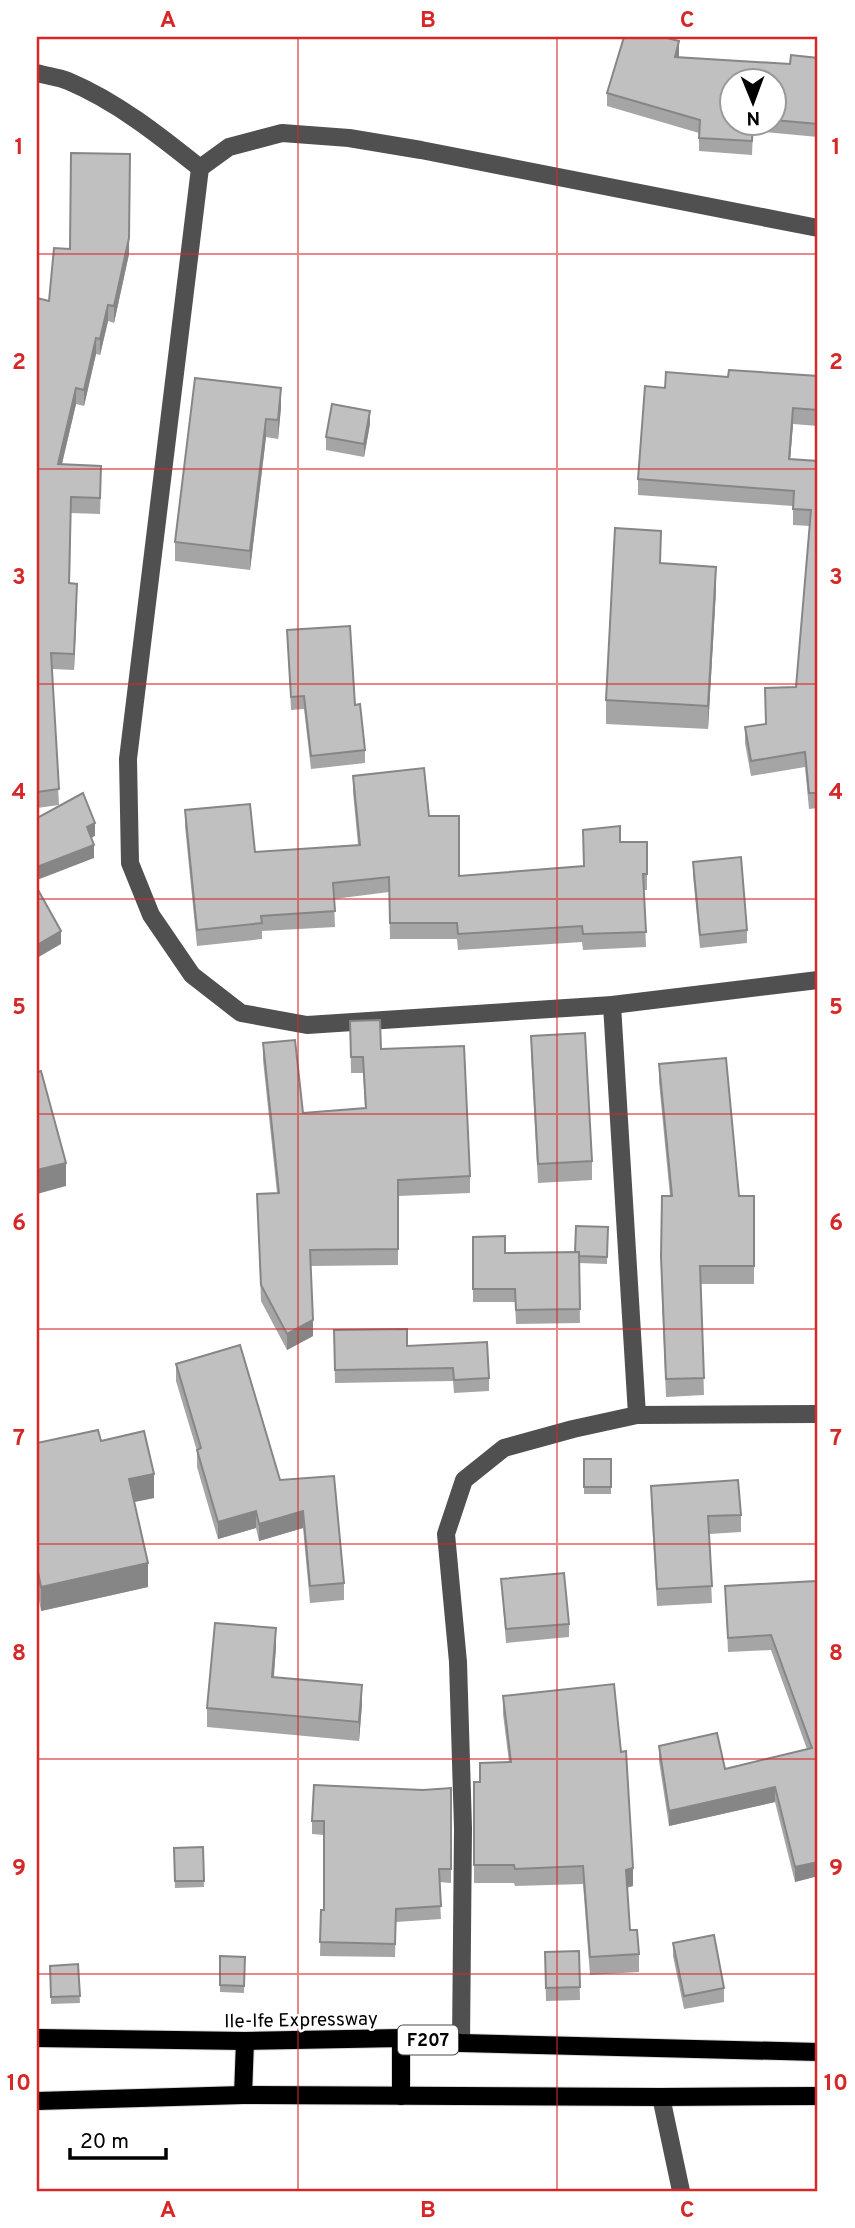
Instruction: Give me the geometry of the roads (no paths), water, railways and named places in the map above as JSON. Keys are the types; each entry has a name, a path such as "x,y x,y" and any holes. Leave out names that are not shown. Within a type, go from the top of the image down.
{"main road":[{"name":"Ile-Ife Expressway","path":"37,2038 245,2041 401,2038 461,2043 818,2052"},
{"path":"401,2038 401,2096"},
{"path":"243,2095 245,2041"},
{"path":"37,2101 243,2095 818,2096"}],"street":[{"path":"37,73 67,81 104,100 163,139 200,168"},
{"path":"818,228 349,138 282,133 229,147 200,168 128,759 130,863 151,915 192,975 241,1013 307,1024 612,1005 818,980"},
{"path":"612,1005 638,1415"},
{"path":"461,2043 462,1787 458,1662 446,1534 464,1480 504,1448 638,1415 818,1414"},
{"path":"661,2097 681,2191"}]}
